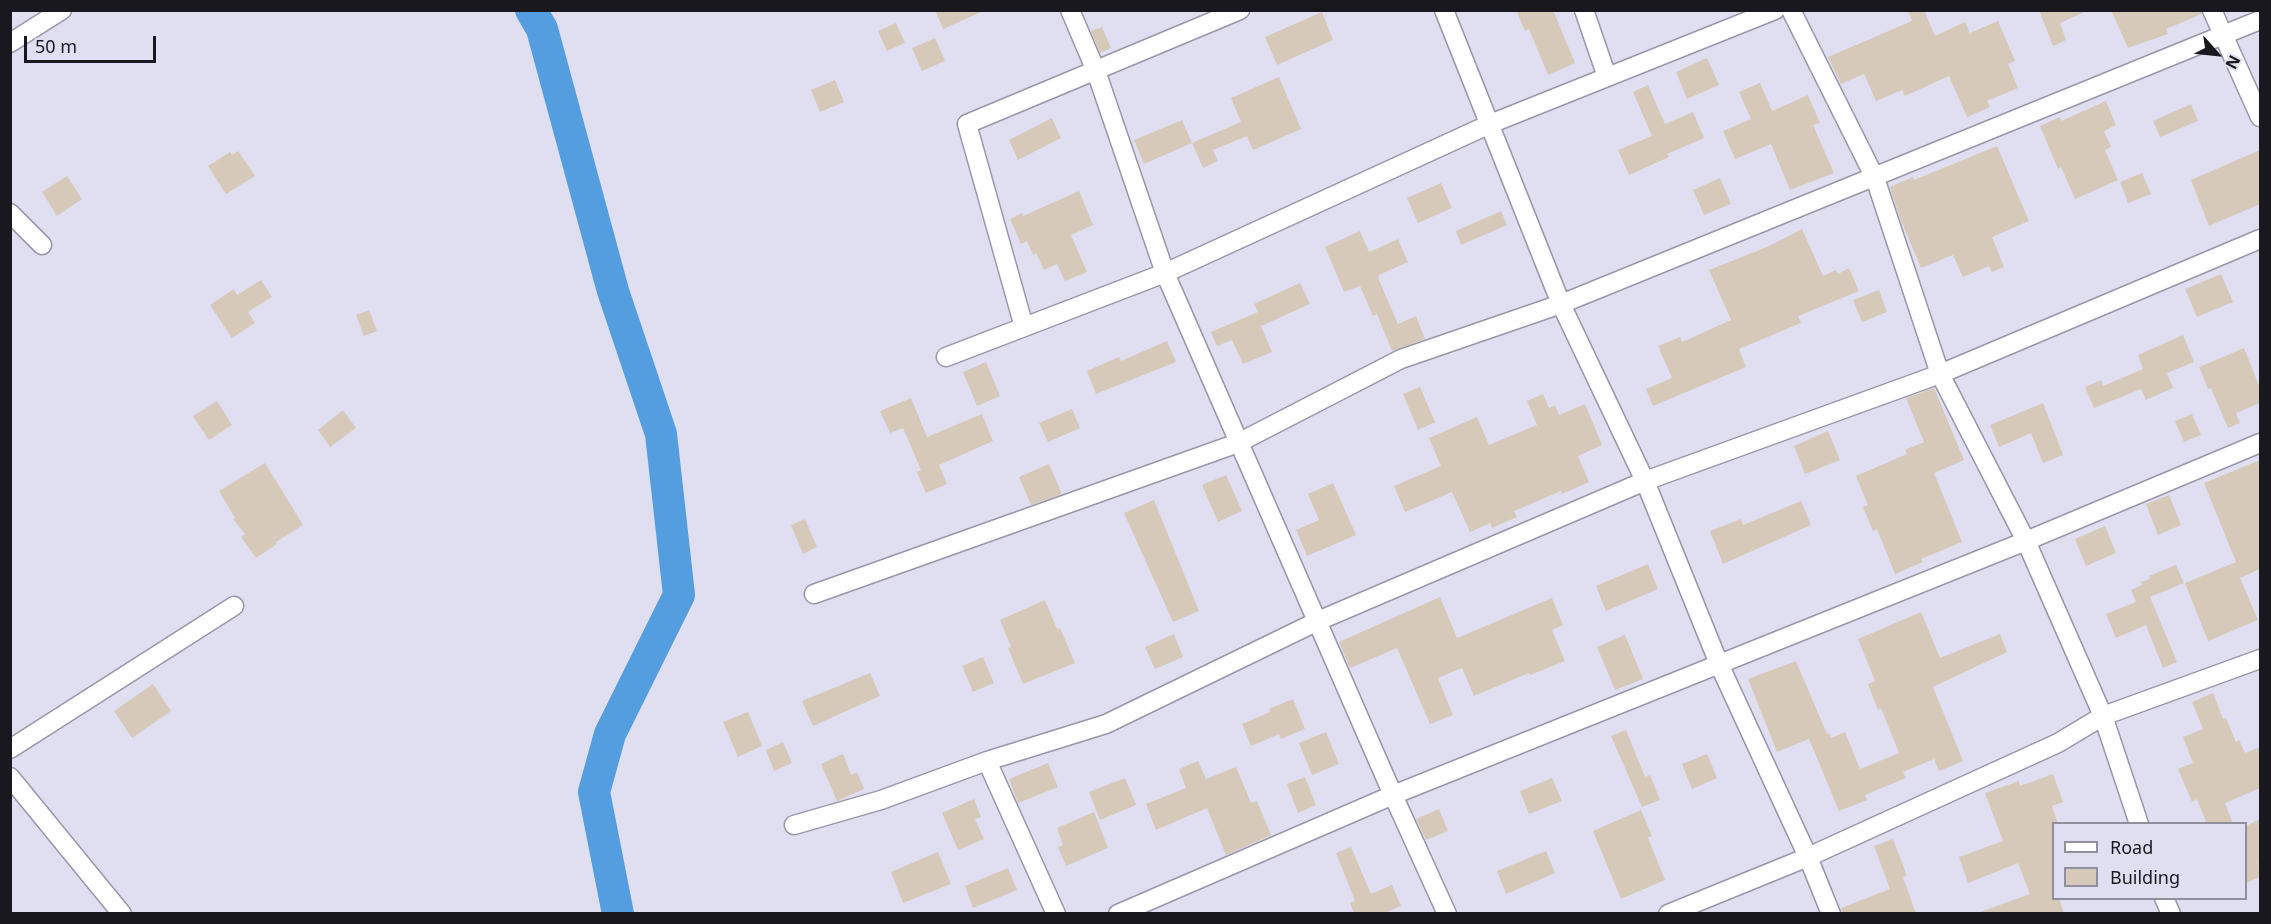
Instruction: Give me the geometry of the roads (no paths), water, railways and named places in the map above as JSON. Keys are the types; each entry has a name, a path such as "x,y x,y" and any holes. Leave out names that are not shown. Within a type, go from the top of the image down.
{"street":[{"path":"10,43 62,10"},
{"path":"1070,10 1096,71 1165,273 1238,444 1447,914"},
{"path":"1024,327 967,124 1240,10"},
{"path":"1444,10 1561,304 1645,481 1719,664 1808,857 1831,914"},
{"path":"1584,10 1607,77"},
{"path":"946,357 1165,273 1490,124 1775,10"},
{"path":"1791,10 1875,178 1940,374 2026,541 2103,716 2138,822"},
{"path":"2212,10 2260,117"},
{"path":"814,594 1238,444 1401,359 1561,304 2260,20"},
{"path":"10,213 42,245"},
{"path":"794,825 881,801 987,761 1106,724 1318,621 1645,481 1940,374 2260,239"},
{"path":"1118,914 1393,795 2026,541 2260,443"},
{"path":"10,749 234,606"},
{"path":"1668,914 1808,857 2058,743 2103,716 2260,659"},
{"path":"987,761 1056,914"},
{"path":"10,777 122,914"},
{"path":"2165,900 2171,914"}],"waterway":[{"path":"531,10 542,29 613,291 661,434 679,595 610,734 594,792 618,914"}]}
